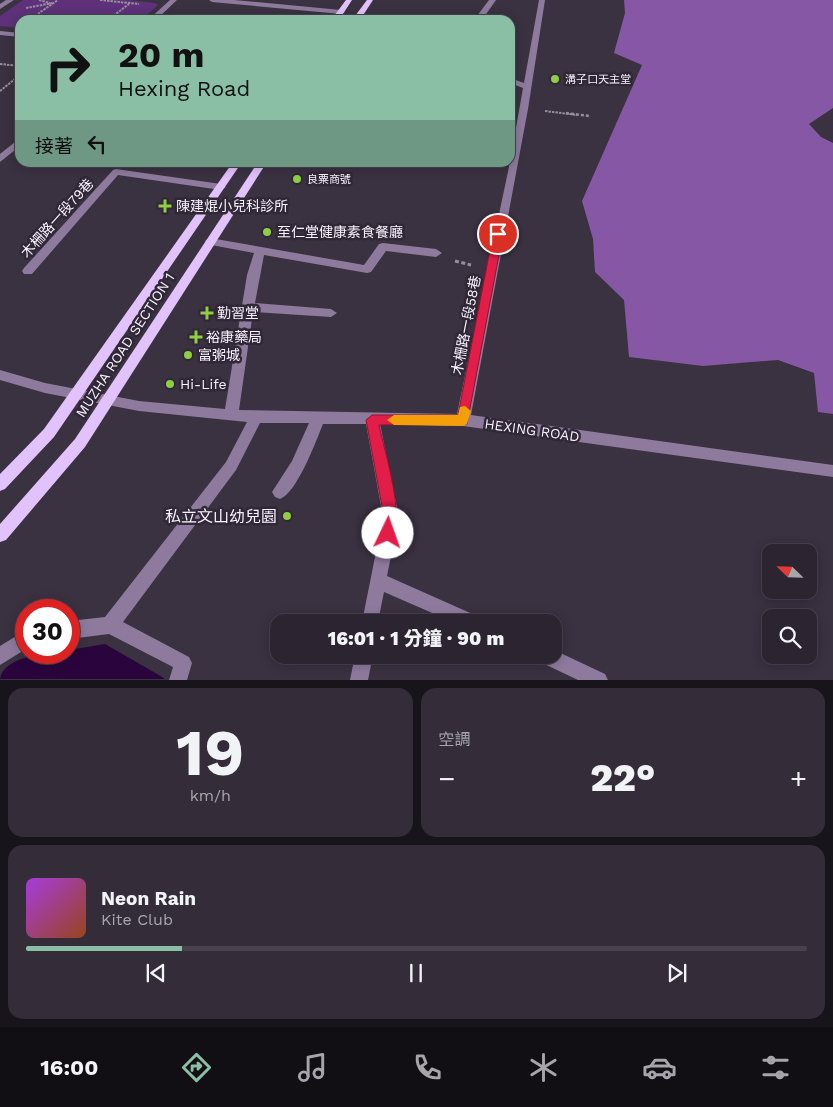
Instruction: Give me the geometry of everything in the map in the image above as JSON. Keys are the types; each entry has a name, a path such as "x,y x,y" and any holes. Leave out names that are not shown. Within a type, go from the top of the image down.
{"main road":[{"path":"339,15 349,0"},
{"path":"360,15 370,0"},
{"name":"MUZHA ROAD SECTION 1","path":"0,484 49,432 235,167"},
{"name":"MUZHA ROAD SECTION 1","path":"0,535 80,443 260,167"}],"street":[{"path":"0,7 11,0"},
{"path":"167,0 173,0"},
{"path":"157,15 173,0"},
{"path":"212,0 341,12"},
{"path":"482,15 493,0"},
{"name":"木柵路一段58巷","path":"515,153 542,0"},
{"path":"0,33 15,34"},
{"path":"515,82 528,87"},
{"path":"515,86 528,87"},
{"path":"0,159 15,146"},
{"name":"木柵路一段79巷","path":"28,271 120,167"},
{"name":"木柵路一段58巷","path":"463,420 512,167"},
{"path":"116,172 221,188"},
{"path":"210,242 367,269 383,247 436,253"},
{"path":"231,415 253,275 260,251"},
{"path":"248,308 331,312"},
{"name":"HEXING ROAD","path":"0,375 75,394 138,406 256,417 463,420 833,471"},
{"path":"110,625 231,466 256,417"},
{"path":"280,492 298,465 318,419"},
{"path":"372,420 391,517 372,614"},
{"path":"379,581 453,614"},
{"path":"80,629 110,625 183,663 178,680"},
{"path":"0,656 15,646"},
{"path":"562,663 599,680"},
{"path":"359,680 362,664"}],"path":[{"path":"39,0 53,4"},
{"path":"38,15 58,0"},
{"path":"100,0 144,4"},
{"path":"114,15 130,3"},
{"path":"0,64 15,66"},
{"path":"0,91 15,79"},
{"path":"524,109 589,116"},
{"path":"436,253 457,262 491,270"}],"shaded area":[{"path":"23,0 128,0 158,5 147,15 15,15 15,28 0,26 0,16"},
{"path":"624,0 833,0 833,108 809,124 821,137 833,143 833,414 818,412 814,373 778,360 703,366 629,357 624,300 595,272 593,239 582,201 642,65 614,53 625,13"},
{"path":"105,644 164,679 0,679 3,671 15,662 15,664 80,664 80,648"}],"slow traffic":[{"path":"394,420 463,420 465,411"}],"place":[{"name":"溝子口天主堂","path":"555,79"},
{"name":"良粟商號","path":"297,179"},
{"name":"陳建焜小兒科診所","path":"165,206"},
{"name":"至仁堂健康素食餐廳","path":"267,232"},
{"name":"勤習堂","path":"207,313"},
{"name":"裕康藥局","path":"196,337"},
{"name":"富粥城","path":"188,355"},
{"name":"Hi-Life","path":"170,384"},
{"name":"私立文山幼兒園","path":"287,516"}],"route":[{"path":"388,533 391,517 372,420 463,420 498,234"}]}
